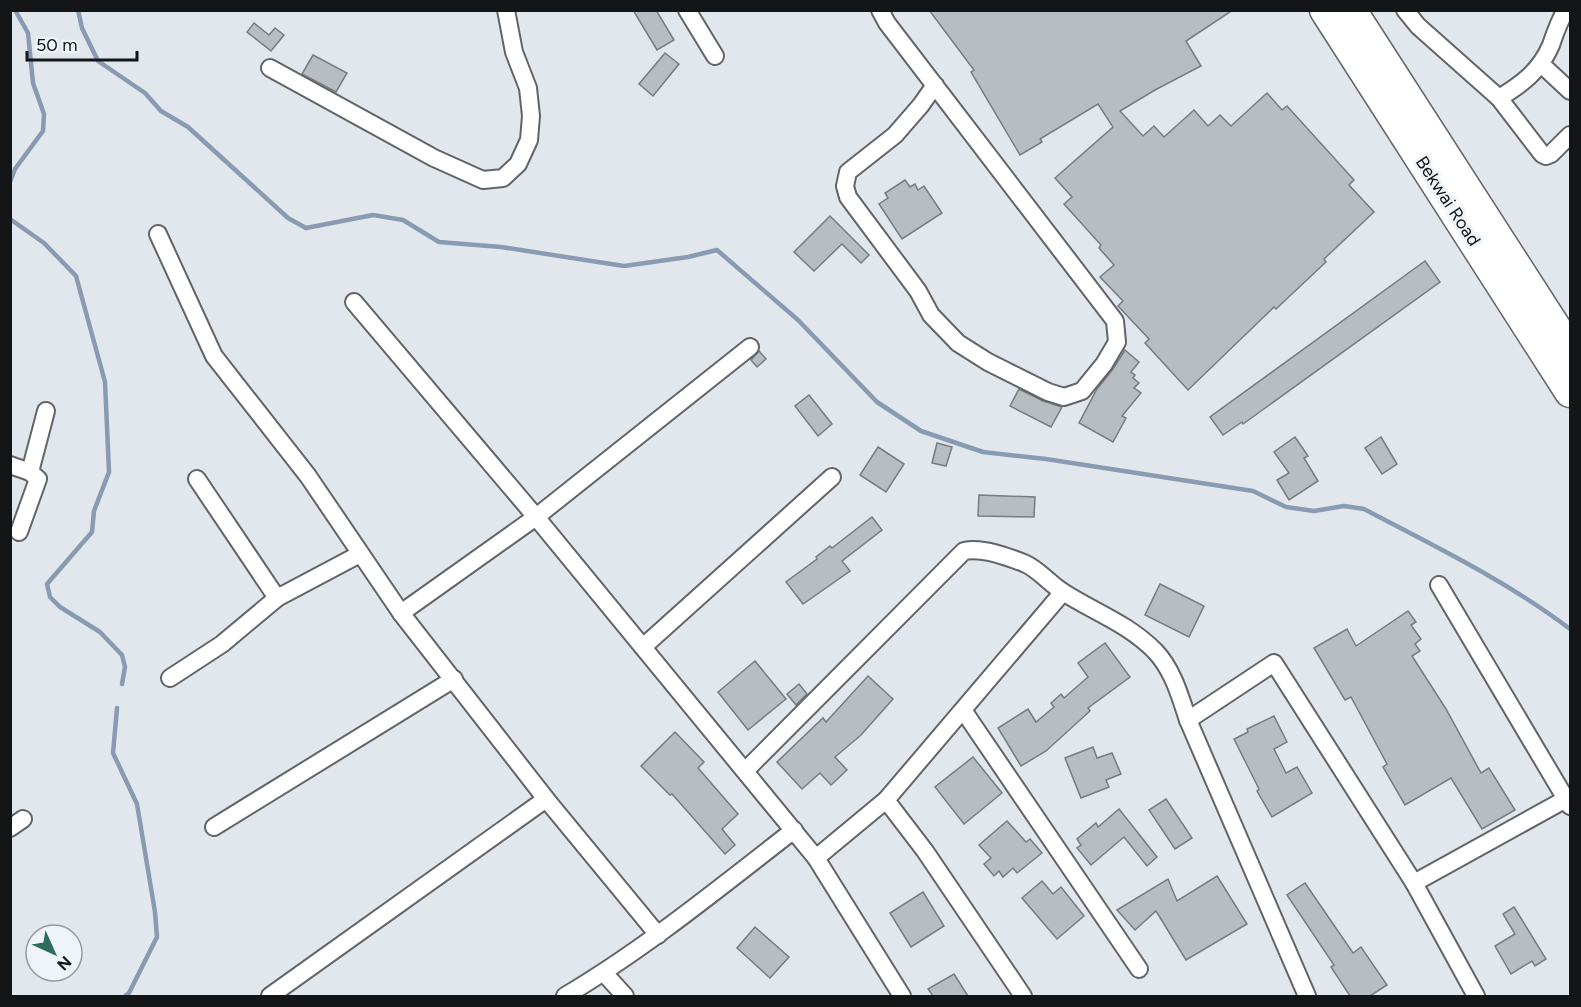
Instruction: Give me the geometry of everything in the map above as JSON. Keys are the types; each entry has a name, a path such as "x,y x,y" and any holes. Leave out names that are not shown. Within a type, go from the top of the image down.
{"highway":[{"name":"Bekwai Road","path":"1325,10 1570,392"},
{"name":"Bekwai Road","path":"1358,13 1570,350"}],"street":[{"path":"270,68 444,162 483,180 504,178 518,164 529,140 531,116 528,88 514,52 506,10"},
{"path":"687,10 715,56"},
{"path":"880,10 887,23 935,85 1115,321 1118,342 1082,391 1064,397 1048,392 988,363 958,343 932,315 918,291 848,197 845,186 848,172 895,135 935,85"},
{"path":"1405,10 1418,26 1499,98 1542,154 1546,156 1551,154 1570,135"},
{"path":"1499,98 1527,79 1541,64 1566,10"},
{"path":"1541,64 1570,91"},
{"path":"158,234 214,356 308,476 401,613 546,799 658,935"},
{"path":"354,302 536,517 816,858 902,996"},
{"path":"401,613 536,517 750,347"},
{"path":"30,472 46,411"},
{"path":"10,465 30,472 38,480 19,532"},
{"path":"643,647 832,477"},
{"path":"197,479 277,598"},
{"path":"745,771 964,551 973,549 1028,565 1063,592 1106,614 1138,636 1156,652 1177,684 1188,720 1307,996"},
{"path":"170,678 222,644 277,598 360,554"},
{"path":"1414,883 1568,802 1439,585"},
{"path":"816,858 886,800 1063,592"},
{"path":"1188,720 1274,663 1414,883 1476,996"},
{"path":"214,827 454,679"},
{"path":"963,710 1139,969"},
{"path":"270,996 546,799"},
{"path":"886,800 925,851 1023,996"},
{"path":"565,996 604,973 658,935 794,831"},
{"path":"604,973 626,996"}],"building":[{"path":"633,10 656,10 674,40 657,50"},
{"path":"929,10 1233,10 1186,41 1201,66 1120,111 1143,136 1154,126 1164,137 1194,110 1208,126 1220,115 1231,126 1267,93 1282,110 1287,106 1354,180 1349,185 1374,212 1324,259 1326,262 1276,309 1274,307 1188,390 1145,343 1149,339 1118,306 1123,301 1100,277 1114,265 1099,248 1101,245 1064,204 1072,197 1055,178 1113,127 1098,104 1040,139 1042,142 1020,155 971,72 974,70"},
{"path":"254,23 269,35 275,28 284,35 271,51 247,32"},
{"path":"665,53 679,64 653,96 639,84"},
{"path":"313,55 347,73 336,92 302,74"},
{"path":"905,180 910,187 915,184 918,190 924,186 942,213 902,239 879,204 888,198 885,193"},
{"path":"830,216 869,255 861,263 842,244 814,271 794,252"},
{"path":"1425,261 1440,282 1243,424 1242,422 1223,435 1210,417"},
{"path":"1125,350 1139,362 1131,372 1135,375 1133,378 1139,383 1134,388 1141,393 1122,416 1126,418 1113,442 1079,423 1097,389"},
{"path":"759,351 766,359 757,367 751,360"},
{"path":"1019,389 1043,401 1062,407 1051,427 1010,406"},
{"path":"809,395 832,424 818,436 795,406"},
{"path":"1295,437 1308,456 1304,458 1318,481 1289,500 1277,480 1289,473 1274,452"},
{"path":"1381,437 1397,464 1382,474 1365,448"},
{"path":"937,443 952,447 946,466 932,463"},
{"path":"878,447 904,464 886,492 860,475"},
{"path":"979,495 1035,497 1034,517 978,516"},
{"path":"872,517 882,530 842,561 850,571 803,604 786,582 817,559 816,557 830,546 832,548"},
{"path":"1160,584 1204,606 1189,637 1145,615"},
{"path":"1408,611 1416,622 1411,625 1421,639 1415,644 1420,651 1412,656 1446,709 1481,773 1489,768 1515,810 1482,829 1451,778 1405,805 1383,767 1387,764 1351,697 1345,700 1314,648 1347,629 1356,646"},
{"path":"1105,643 1130,677 1088,708 1090,711 1046,751 1021,766 998,728 1028,709 1036,722 1054,707 1051,703 1061,694 1064,698 1088,677 1078,663"},
{"path":"755,661 786,699 748,730 718,692"},
{"path":"868,676 893,699 861,735 835,757 847,770 831,785 820,773 802,789 777,762 823,718 826,722"},
{"path":"799,684 807,694 796,705 787,694"},
{"path":"1274,716 1287,742 1274,749 1286,773 1297,767 1312,793 1272,817 1257,791 1259,789 1234,739 1248,732 1247,729"},
{"path":"675,732 704,762 698,768 738,814 722,829 735,845 725,854 672,794 670,795 641,766"},
{"path":"1093,747 1097,758 1112,753 1121,774 1106,780 1109,787 1081,798 1065,758"},
{"path":"973,757 1002,793 964,824 935,787"},
{"path":"1166,799 1192,838 1175,849 1149,810"},
{"path":"1119,809 1157,857 1147,866 1124,837 1091,865 1077,848 1081,845 1077,839 1096,823 1098,827"},
{"path":"1007,821 1026,842 1030,839 1042,853 1017,873 1013,868 1003,877 999,871 994,876 984,864 991,858 979,845"},
{"path":"1217,876 1247,924 1186,960 1156,911 1135,930 1117,910 1168,879 1177,901"},
{"path":"1042,881 1053,894 1061,887 1084,916 1057,939 1022,898"},
{"path":"1305,883 1353,953 1361,947 1387,985 1370,996 1350,996 1331,967 1334,965 1287,895"},
{"path":"923,892 944,926 911,947 890,913"},
{"path":"1514,907 1546,959 1535,966 1532,961 1511,974 1495,946 1515,934 1503,914"},
{"path":"755,927 789,957 770,978 737,948"},
{"path":"954,974 968,996 933,996 928,989"}],"waterway":[{"path":"10,182 15,169 43,131 44,114 33,83 28,33 15,10"},
{"path":"78,10 82,28 98,61 145,93 161,111 188,127 288,218 306,228 373,215 403,220 439,242 501,247 624,266 688,257 717,250 798,320 877,402 921,431 983,452 1046,459 1253,491 1286,507 1314,511 1344,506 1364,509 1496,580 1570,629"},
{"path":"10,219 44,243 76,276 105,382 109,472 94,511 92,532 47,584 50,597 60,607 100,632 122,655 125,667 122,684"},
{"path":"117,708 113,753 137,804 157,937 129,993 125,996"}]}
